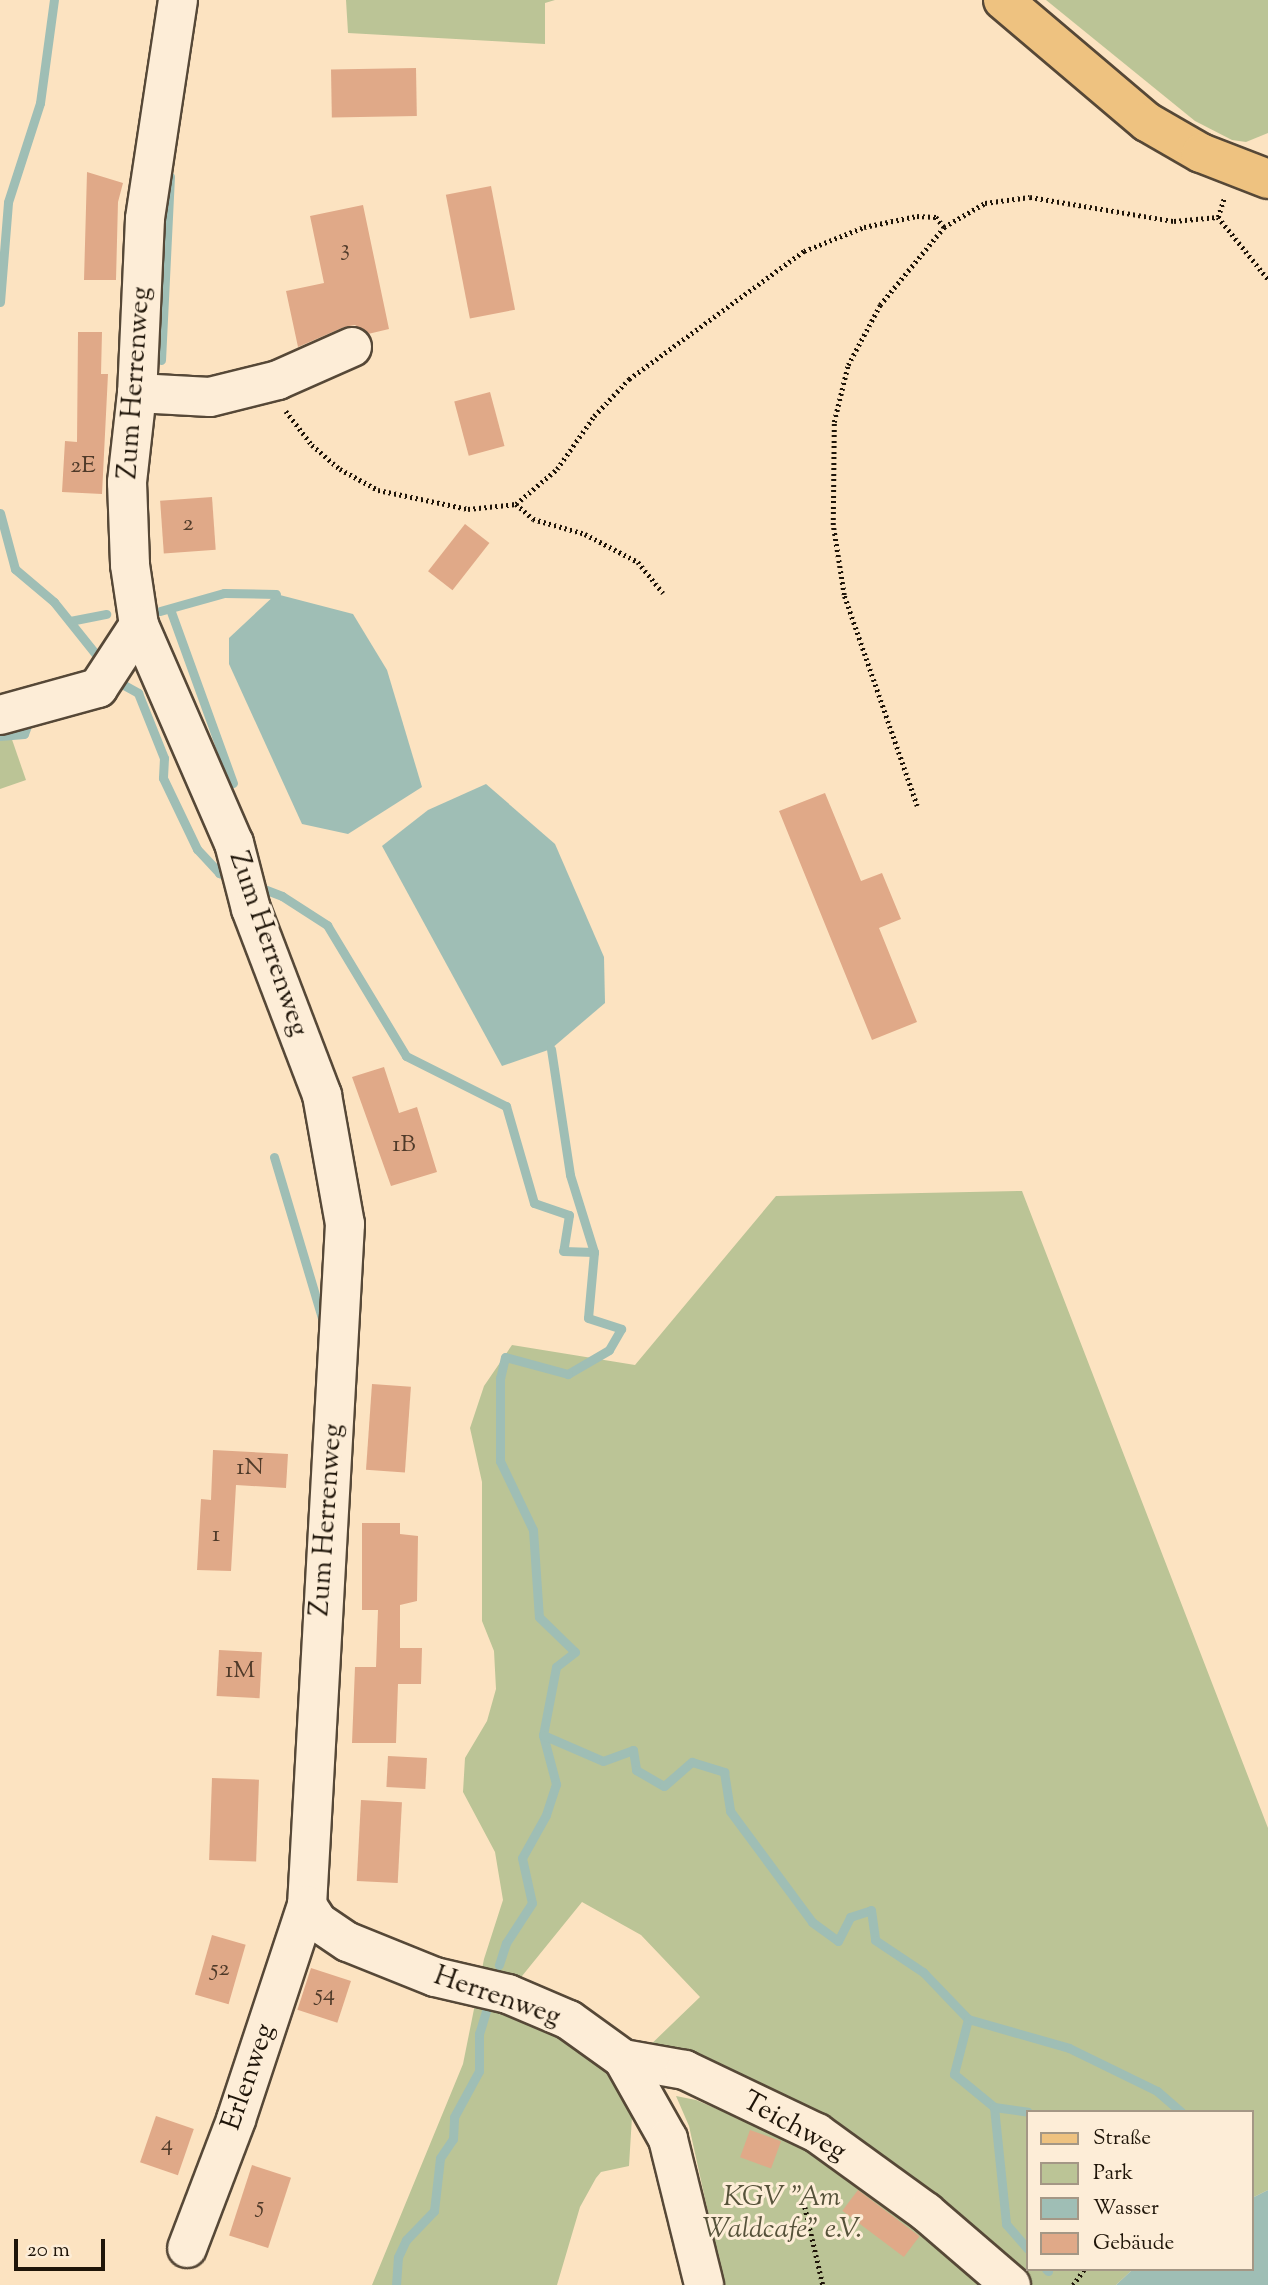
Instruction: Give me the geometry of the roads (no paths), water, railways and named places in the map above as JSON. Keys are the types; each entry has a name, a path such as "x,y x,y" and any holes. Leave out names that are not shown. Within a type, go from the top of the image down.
{"main road":[{"path":"1003,0 1147,122 1201,153 1268,179"}],"street":[{"name":"Zum Herrenweg","path":"178,0 145,219 137,393 127,482 130,565 139,625 234,843 251,909 322,1095 345,1224 307,1905"},
{"path":"137,393 210,397 265,383 352,347"},
{"path":"0,715 98,688 139,625"},
{"name":"Herrenweg","path":"307,1905 318,1922 348,1942 435,1977 508,1994 557,2015 623,2059 655,2108 668,2139 704,2285"},
{"name":"Erlenweg","path":"187,2248 236,2120 307,1905"},
{"name":"Teichweg","path":"623,2059 685,2070 817,2133 926,2212 1011,2285"}],"water":[{"path":"276,594 353,614 387,670 422,787 348,834 302,824 229,664 229,638"},
{"path":"486,784 555,844 604,957 605,1003 551,1049 502,1066 382,846 428,810"},
{"path":"1268,2190 1268,2285 1116,2285 1131,2271 1254,2271 1254,2197"}],"waterway":[{"path":"0,302 8,202 40,103 54,0"},
{"path":"161,360 170,176"},
{"path":"0,513 15,569 54,602 102,662"},
{"path":"160,611 224,593 276,594"},
{"path":"170,609 233,783"},
{"path":"70,621 106,614"},
{"path":"113,679 138,693 164,758 163,778 197,849 219,873 233,878"},
{"path":"0,736 24,734 29,720"},
{"path":"256,886 282,896 327,925 406,1056 506,1106 534,1203 569,1215 563,1251 594,1252 588,1318 621,1329 609,1350 568,1374 505,1357 500,1378 500,1461 533,1530 539,1617 575,1652 556,1667 543,1735 556,1784 546,1815 522,1858 532,1903 506,1943 499,1965"},
{"path":"551,1049 570,1175 594,1252"},
{"path":"274,1157 322,1318"},
{"path":"543,1735 603,1761 633,1750 636,1770 664,1786 692,1762 724,1772 730,1811 812,1922 838,1941 850,1917 871,1910 875,1940 923,1972 968,2019 954,2074 994,2107 1006,2224 1026,2247"},
{"path":"396,2285 398,2257 406,2240 434,2211 440,2158 453,2139 454,2117 479,2071 479,2034 487,2007"},
{"path":"968,2019 1069,2048 1157,2091 1179,2110"},
{"path":"994,2107 1026,2112"}],"park label":[{"name":"KGV \"Am Waldcafe\" e.V.","path":"782,2214"}]}
